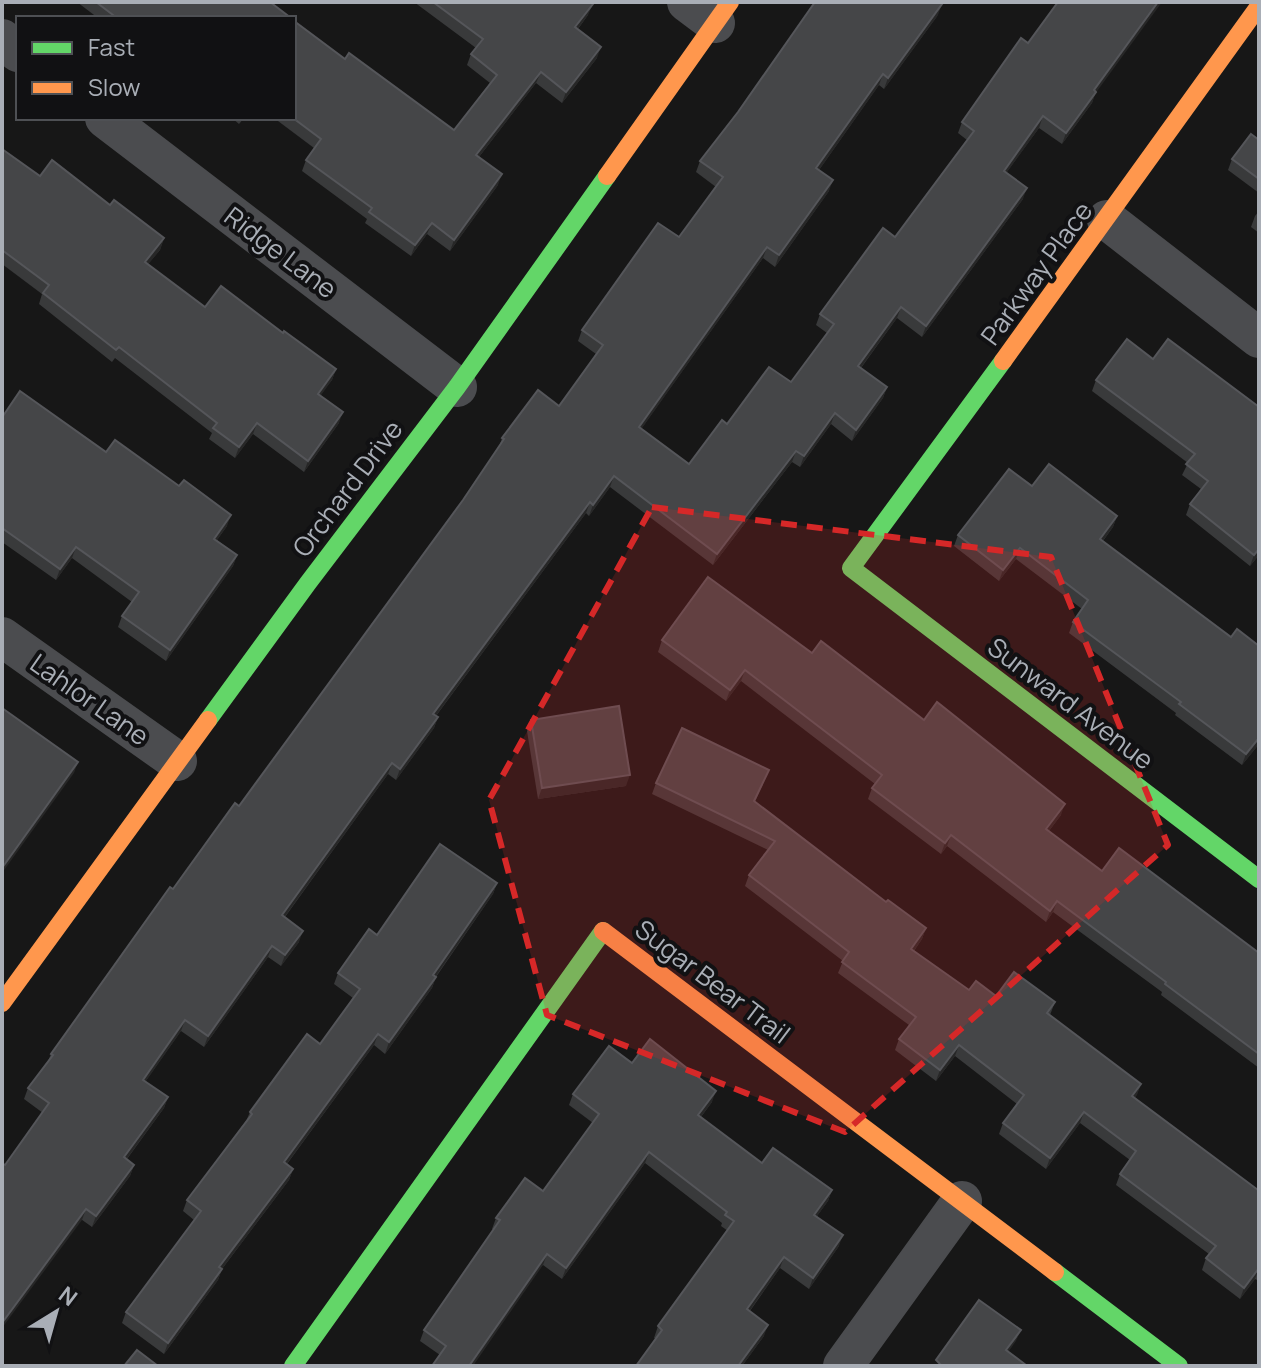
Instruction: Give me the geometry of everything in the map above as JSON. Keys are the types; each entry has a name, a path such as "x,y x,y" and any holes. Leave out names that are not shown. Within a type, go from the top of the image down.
{"street":[{"name":"Parkway Place","path":"851,568 1107,220 1259,6"},
{"name":"Orchard Drive","path":"2,1003 177,761 457,387 711,9"},
{"name":"Ridge Lane","path":"108,120 457,387"},
{"path":"1107,220 1259,338"},
{"name":"Sunward Avenue","path":"851,568 1259,879"},
{"name":"Lahlor Lane","path":"2,637 177,761"},
{"name":"Sugar Bear Trail","path":"293,1366 603,930 1179,1366"},
{"path":"843,1366 962,1201"}],"highlighted area":[{"path":"652,507 1051,557 1168,845 845,1132 547,1015 489,800"}],"building":[{"path":"96,2 270,2 288,16 114,16"},
{"path":"433,2 590,2 593,4 575,27 601,47 566,92 541,72 476,155 502,174 454,240 432,223 415,245 369,212 372,208 306,160 321,139 296,120 296,22 345,59 349,53 454,130 497,75 471,54 483,39"},
{"path":"815,2 942,4 888,78 883,74 816,168 833,180 779,255 767,247 639,427 689,464 722,420 727,424 769,367 791,382 834,324 820,314 883,228 895,237 974,131 962,122 1021,38 1028,43 1058,2 1158,2 1066,133 1043,116 1004,171 1027,188 926,326 901,307 858,366 887,387 856,430 835,413 804,456 796,451 717,554 614,476 593,505 590,502 433,714 438,717 400,769 392,763 282,915 303,931 285,955 272,946 208,1036 185,1020 143,1080 168,1097 124,1157 134,1165 96,1216 86,1209 2,1323 2,1163 5,1165 49,1103 28,1088 170,887 173,889 235,803 239,806 463,500 502,438 538,390 559,406 603,345 582,330 658,223 679,237 723,177 700,161"},
{"path":"1251,134 1259,140 1259,179 1232,159"},
{"path":"2,149 40,176 52,160 110,205 114,200 164,238 145,262 205,307 221,286 336,369 318,394 343,412 308,461 257,423 239,447 213,428 217,423 43,293 49,285 2,250"},
{"path":"1127,339 1153,359 1168,339 1259,407 1259,549 1254,555 1190,504 1208,481 1186,464 1195,454 1096,380"},
{"path":"20,391 106,452 115,440 179,486 184,480 231,515 214,539 237,555 170,650 122,616 139,592 76,547 60,569 2,528 2,415"},
{"path":"1049,464 1117,516 1100,539 1231,637 1237,629 1259,646 1259,738 1246,754 1073,622 1088,600 1020,548 1003,570 958,535 1009,469 1032,486"},
{"path":"708,577 812,653 821,641 924,720 937,702 1065,804 1046,829 1102,871 1119,848 1259,953 1259,1054 1057,901 1050,911 951,835 945,843 872,788 882,775 745,670 730,690 662,640"},
{"path":"619,706 630,775 542,788 531,720"},
{"path":"2,708 78,762 2,868"},
{"path":"682,728 769,770 754,801 886,902 888,900 926,928 911,949 969,990 976,981 996,996 1014,972 1055,1002 1047,1013 1141,1084 1132,1096 1259,1189 1259,1268 1244,1288 1206,1258 1216,1246 1120,1174 1136,1151 1084,1112 1050,1158 1003,1123 1024,1095 959,1045 940,1070 899,1039 916,1017 842,962 849,952 749,875 775,841 656,783"},
{"path":"440,844 497,883 389,1042 378,1034 284,1162 293,1169 219,1267 222,1269 168,1343 126,1312 201,1211 187,1200 307,1034 320,1044 360,989 338,973 369,929 377,935"},
{"path":"650,1039 716,1091 698,1115 762,1163 773,1148 832,1190 814,1215 843,1235 813,1278 784,1257 747,1309 768,1325 738,1366 636,1366 662,1330 658,1326 734,1221 725,1215 727,1212 649,1152 566,1268 547,1254 469,1366 432,1366 446,1346 424,1330 500,1220 496,1218 525,1178 543,1191 599,1114 573,1094 609,1046 632,1063"},
{"path":"979,1300 1021,1330 1006,1350 1025,1366 938,1366 940,1364 936,1360"},
{"path":"137,1350 158,1366 124,1366"}],"traffic: fast":[{"path":"208,720 457,387 607,176"},
{"path":"1003,361 851,568 1259,879"},
{"path":"293,1366 603,931"},
{"path":"1055,1272 1179,1366"}],"traffic: slow":[{"path":"607,176 730,2"},
{"path":"1003,361 1259,6"},
{"path":"2,1003 208,720"},
{"path":"603,931 1055,1272"}]}
